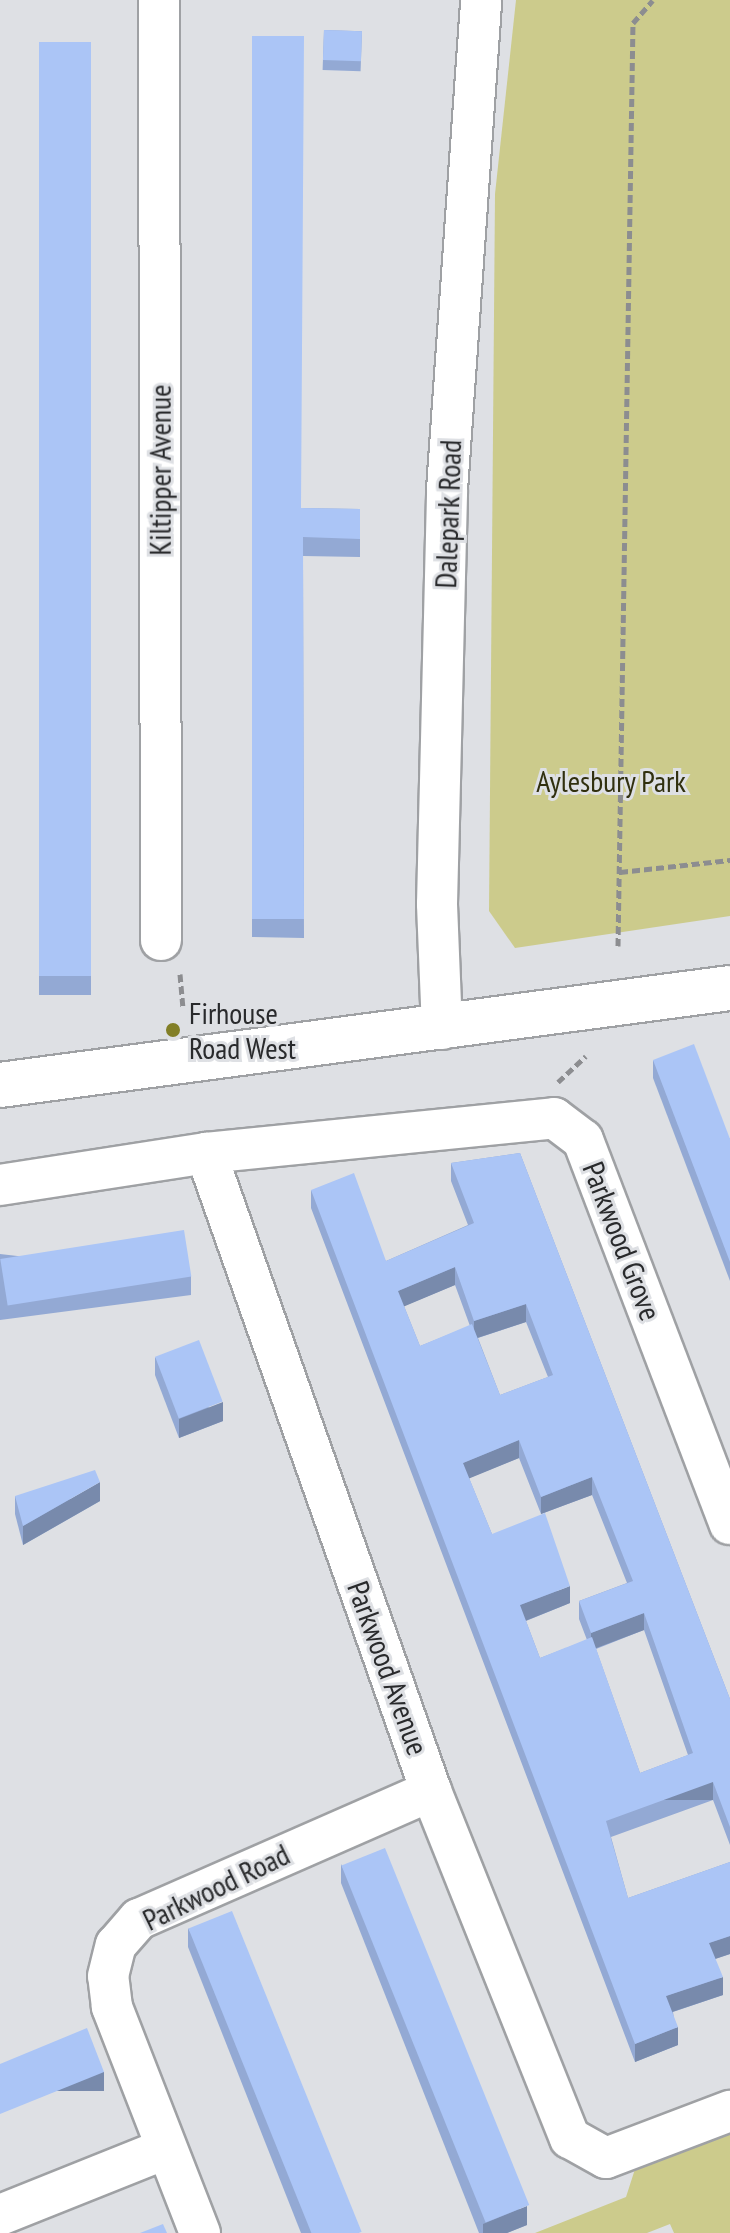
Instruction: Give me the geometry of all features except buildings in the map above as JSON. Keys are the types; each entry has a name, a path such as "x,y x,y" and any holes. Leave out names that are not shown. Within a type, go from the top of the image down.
{"street":[{"name":"Kiltipper Avenue","path":"159,0 170,952"},
{"name":"Dalepark Road","path":"442,1029 437,904 447,490 481,0"},
{"path":"0,1085 442,1029 730,988"},
{"name":"Parkwood Grove","path":"0,1185 206,1153 554,1118 583,1140 730,1524"},
{"name":"Parkwood Avenue","path":"206,1153 431,1791 570,2138 606,2158 730,2111"},
{"name":"Parkwood Road","path":"200,2233 112,2007 108,1976 116,1945 139,1919 431,1791"},
{"path":"0,2215 165,2149"}],"path":[{"path":"618,946 633,23 653,0"},
{"path":"620,872 730,860"},
{"path":"170,952 183,1009"}],"green space":[{"name":"Aylesbury Park","path":"516,0 730,0 730,916 515,948 489,911 495,194"},
{"path":"730,2132 730,2233 674,2233 670,2224 647,2233 535,2233 626,2197 636,2166"}],"place":[{"name":"Firhouse Road West","path":"173,1030"}]}
